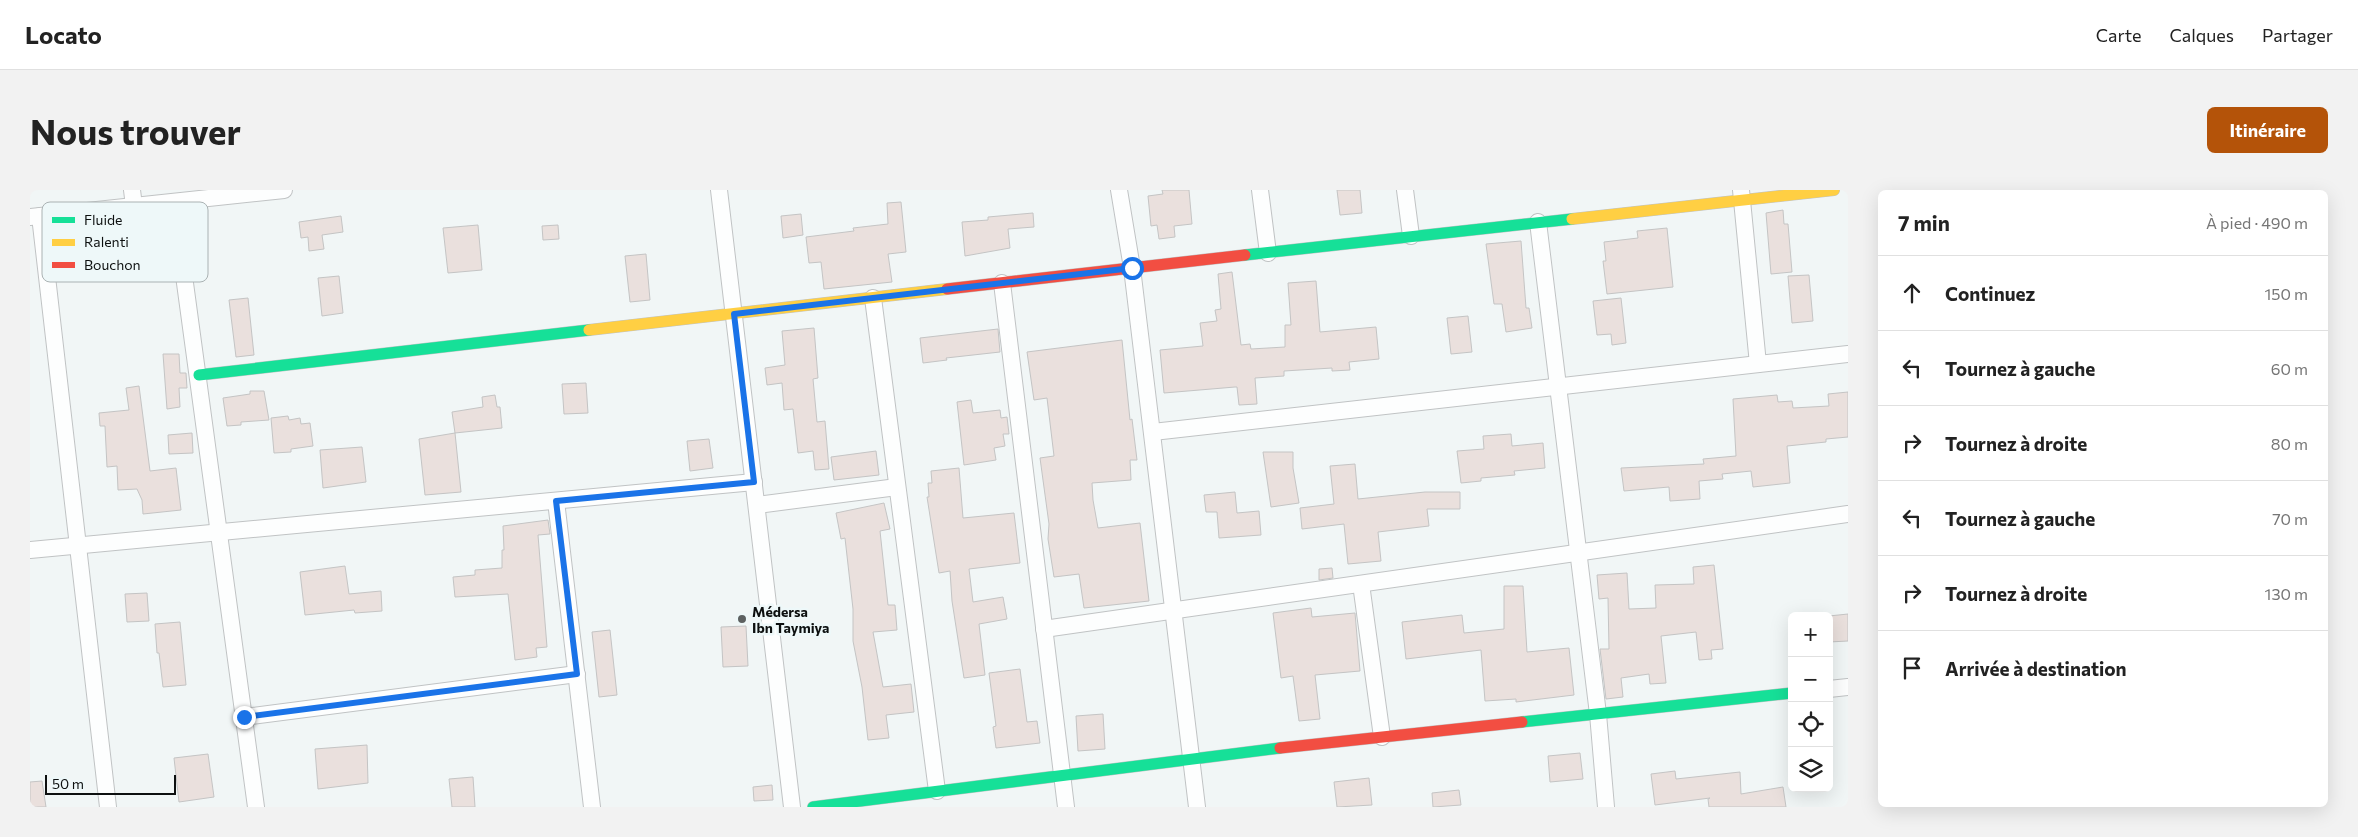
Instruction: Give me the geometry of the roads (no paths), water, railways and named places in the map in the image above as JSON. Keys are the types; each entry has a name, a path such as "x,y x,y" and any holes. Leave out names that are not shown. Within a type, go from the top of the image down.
{"street":[{"path":"112,202 133,198 174,202 284,190"},
{"path":"719,190 792,807"},
{"path":"1119,190 1132,268 1153,432 1197,807"},
{"path":"1260,190 1268,253"},
{"path":"1405,190 1411,236"},
{"path":"199,375 1538,222 1741,196 1834,190"},
{"path":"1741,196 1758,364"},
{"path":"35,217 42,270"},
{"path":"1538,222 1598,714 1606,807"},
{"path":"44,282 78,545 108,807"},
{"path":"186,282 256,807"},
{"path":"1002,283 1066,807"},
{"path":"873,298 936,791"},
{"path":"1153,432 1848,354"},
{"path":"30,550 754,482"},
{"path":"757,505 897,488"},
{"path":"556,501 592,807"},
{"path":"1044,629 1848,514"},
{"path":"1362,584 1382,737"},
{"path":"244,717 577,674"},
{"path":"1833,689 1848,687"},
{"path":"813,807 1191,758 1788,693"}],"place":[{"name":"Médersa Ibn Taymiya","path":"742,619"}]}
